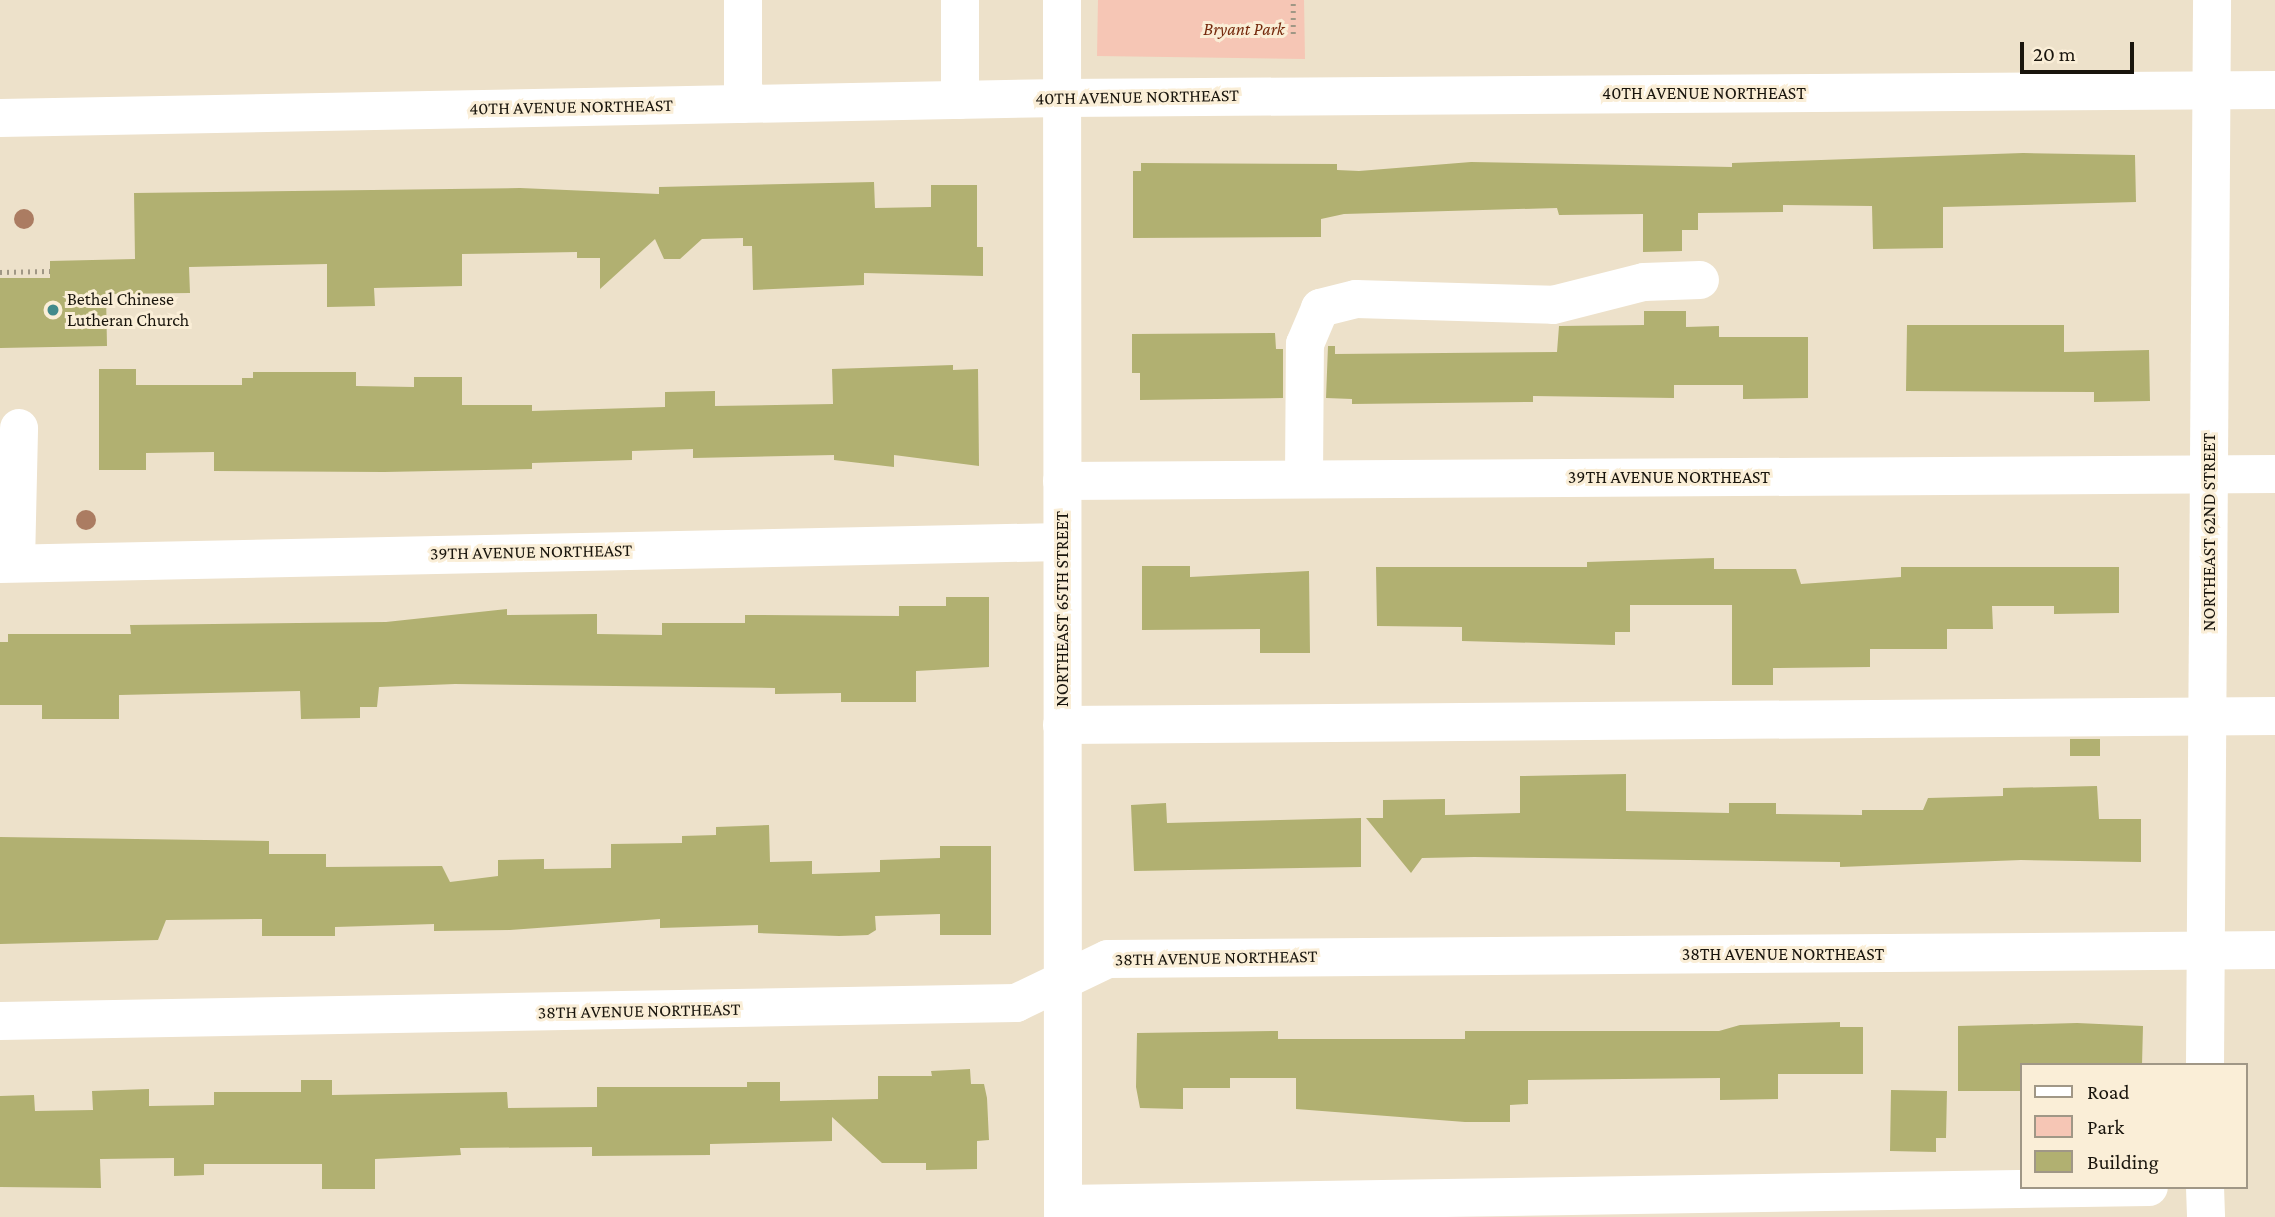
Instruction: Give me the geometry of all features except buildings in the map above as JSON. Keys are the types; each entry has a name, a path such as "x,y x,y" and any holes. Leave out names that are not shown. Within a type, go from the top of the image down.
{"street":[{"path":"743,0 743,104"},
{"path":"960,0 960,100"},
{"name":"NORTHEAST 65TH STREET","path":"1062,0 1063,1211"},
{"name":"NORTHEAST 62ND STREET","path":"2205,1063 2212,0"},
{"name":"40TH AVENUE NORTHEAST","path":"0,118 1063,98 2275,90"},
{"path":"1304,478 1305,344 1320,308 1356,299 1553,305 1644,282 1700,280"},
{"path":"8,564 19,428"},
{"name":"39TH AVENUE NORTHEAST","path":"1062,481 2275,474"},
{"name":"39TH AVENUE NORTHEAST","path":"8,564 1062,542"},
{"path":"1062,725 2275,716"},
{"name":"38TH AVENUE NORTHEAST","path":"0,1021 1016,1003 1063,977 1108,958 2275,950"},
{"path":"1063,1211 2058,1189"},
{"path":"2205,1189 2206,1217"}],"path":[{"path":"1293,0 1293,34"},
{"path":"4,274 50,271"}],"green space":[{"name":"Bryant Park","path":"1098,0 1304,0 1305,59 1097,56"}],"place":[{"name":"Bethel Chinese Lutheran Church","path":"53,310"}]}
